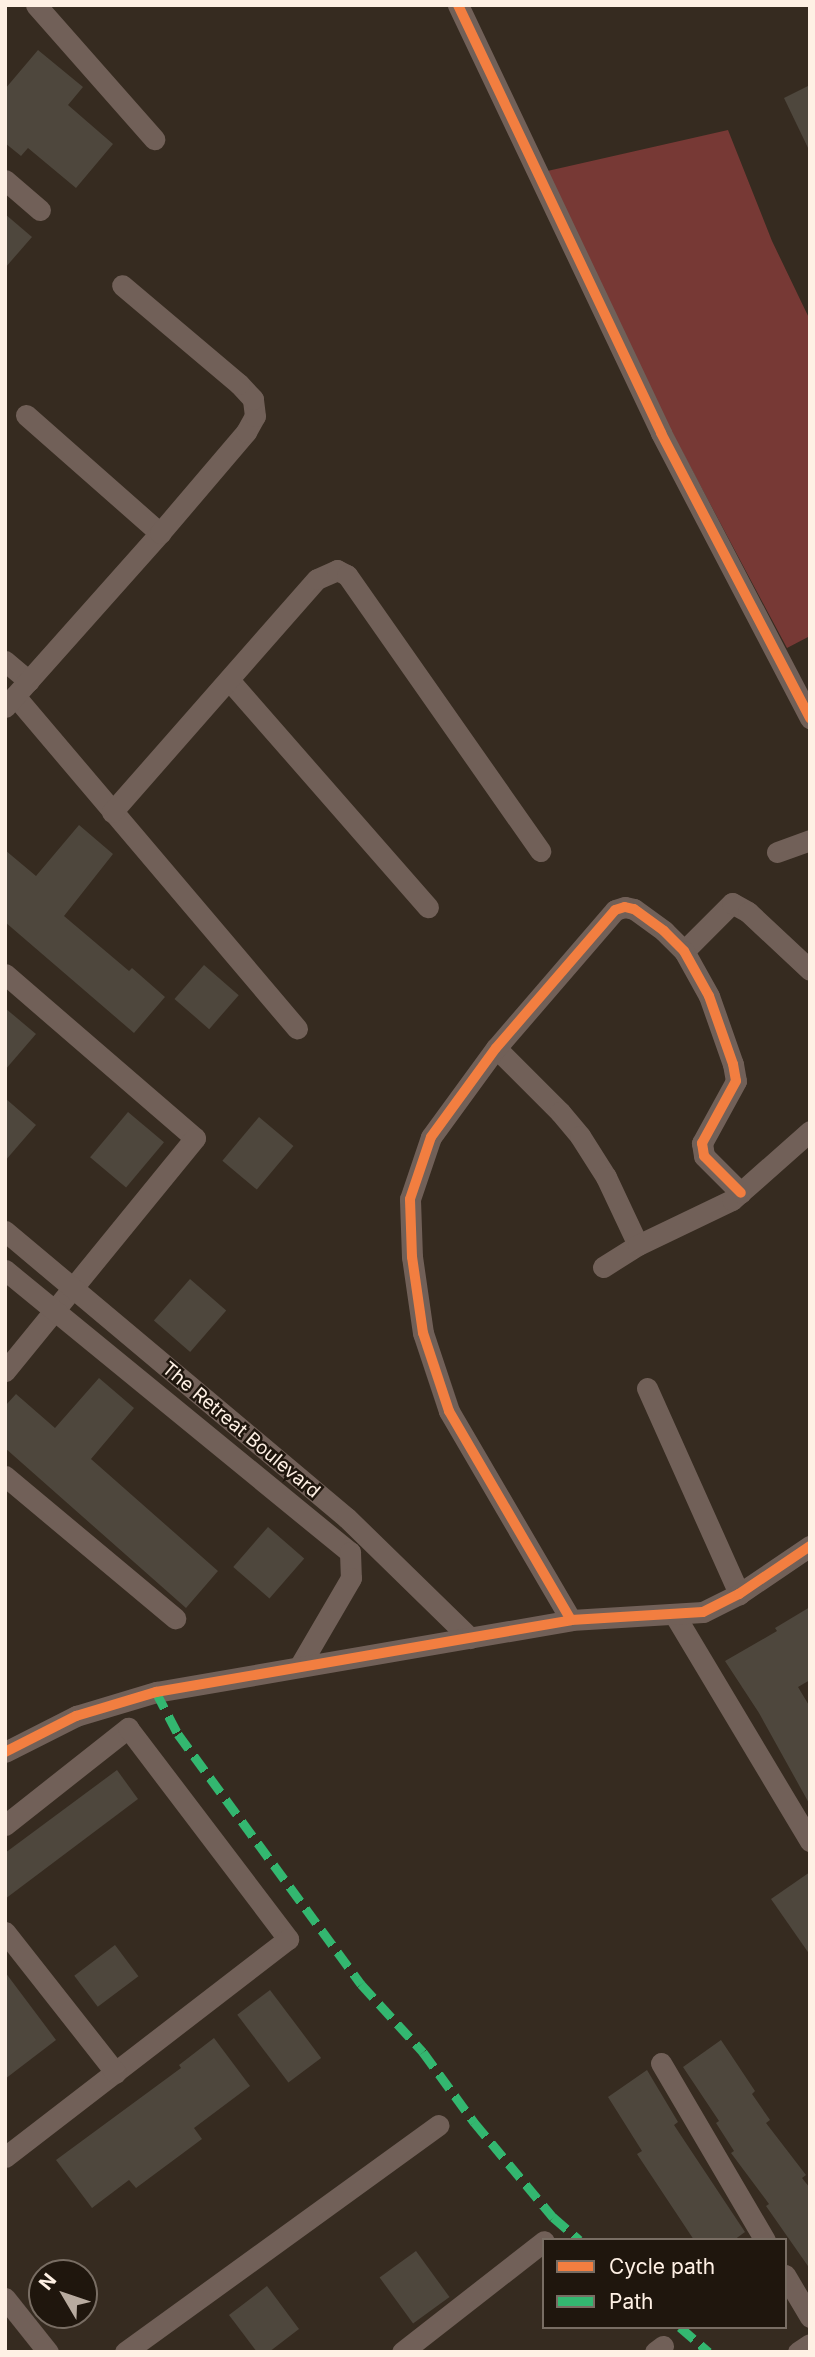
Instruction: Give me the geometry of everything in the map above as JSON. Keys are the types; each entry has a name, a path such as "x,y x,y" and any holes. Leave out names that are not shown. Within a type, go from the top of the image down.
{"street":[{"path":"36,5 154,139"},
{"path":"458,5 661,433 810,718"},
{"path":"5,180 40,210"},
{"path":"16,695 160,533 246,432 255,416 253,399 239,384 122,285"},
{"path":"26,415 160,533"},
{"path":"112,812 317,579 337,570 347,575 540,851"},
{"path":"5,661 16,695 297,1028"},
{"path":"229,680 428,907"},
{"path":"777,852 810,840"},
{"path":"684,951 732,903 748,912 810,971"},
{"path":"570,1620 449,1411 423,1333 414,1270 410,1199 431,1137 496,1048 615,910 625,907 643,915 684,951 709,996 736,1081 702,1143 704,1156 741,1193"},
{"path":"5,974 195,1138 5,1371"},
{"path":"496,1048 561,1112 580,1136 607,1177 638,1245"},
{"path":"603,1267 638,1245 732,1200 810,1131"},
{"name":"The Retreat Boulevard","path":"5,1231 347,1518 470,1638"},
{"path":"5,1270 350,1552 351,1578 299,1667"},
{"path":"647,1388 739,1594"},
{"path":"5,1476 175,1618"},
{"path":"5,1752 76,1716 156,1692 570,1620 703,1612 806,1557"},
{"path":"674,1614 810,1841"},
{"path":"5,1825 128,1728 288,1938 5,2157"},
{"path":"5,1932 116,2073"},
{"path":"661,2063 764,2238"},
{"path":"125,2352 439,2125"},
{"path":"402,2352 542,2241"},
{"path":"787,2278 810,2317"},
{"path":"5,2298 48,2352"},
{"path":"798,2352 810,2344"}],"shaded area":[{"path":"728,130 772,241 810,320 810,636 787,648 660,410 543,172"}],"building":[{"path":"38,50 83,87 68,105 113,144 76,188 28,148 21,156 5,143 5,89"},
{"path":"810,85 810,152 784,98"},
{"path":"5,214 32,237 5,268"},
{"path":"79,825 113,854 64,916 129,971 132,968 165,997 134,1033 5,922 5,850 36,876"},
{"path":"204,965 239,995 209,1029 174,999"},
{"path":"5,1008 36,1034 5,1070"},
{"path":"5,1098 36,1125 5,1161"},
{"path":"128,1112 164,1142 126,1187 90,1157"},
{"path":"259,1117 293,1146 257,1190 222,1161"},
{"path":"190,1279 226,1310 190,1352 154,1321"},
{"path":"99,1378 134,1408 91,1459 218,1571 186,1608 5,1448 5,1406 16,1394 55,1428"},
{"path":"268,1527 304,1558 269,1598 233,1567"},
{"path":"810,1607 810,1680 798,1687 810,1707 810,1805 759,1713 725,1661 777,1631 775,1628"},
{"path":"117,1770 138,1799 5,1899 5,1853"},
{"path":"810,1872 810,1955 771,1899"},
{"path":"115,1945 138,1976 98,2007 74,1976"},
{"path":"5,1972 56,2040 5,2079"},
{"path":"270,1990 321,2058 288,2083 237,2015"},
{"path":"214,2038 250,2086 194,2128 202,2139 136,2188 129,2180 92,2208 56,2160 181,2068 179,2065"},
{"path":"721,2040 755,2091 752,2094 770,2120 766,2123 806,2175 802,2178 810,2188 810,2269 766,2206 769,2204 731,2153 734,2151 716,2123 719,2121 683,2067"},
{"path":"647,2070 678,2122 674,2125 745,2232 737,2238 693,2238 637,2154 642,2151 608,2097"},
{"path":"416,2251 450,2297 413,2324 380,2277"},
{"path":"267,2286 299,2329 269,2352 257,2352 229,2315"}],"marked path":[{"path":"156,1692 178,1734 361,1984 423,2052 474,2122 553,2217 577,2238"},
{"path":"682,2329 709,2352"}],"cycle path":[{"path":"458,5 661,433 810,718"},
{"path":"571,1620 449,1411 423,1333 412,1257 410,1199 431,1137 496,1048 615,910 625,907 634,909 664,931 684,951 709,996 733,1064 736,1081 702,1143 704,1156 741,1193"},
{"path":"5,1752 76,1716 156,1692 571,1620 703,1612 739,1594 810,1546"}]}
